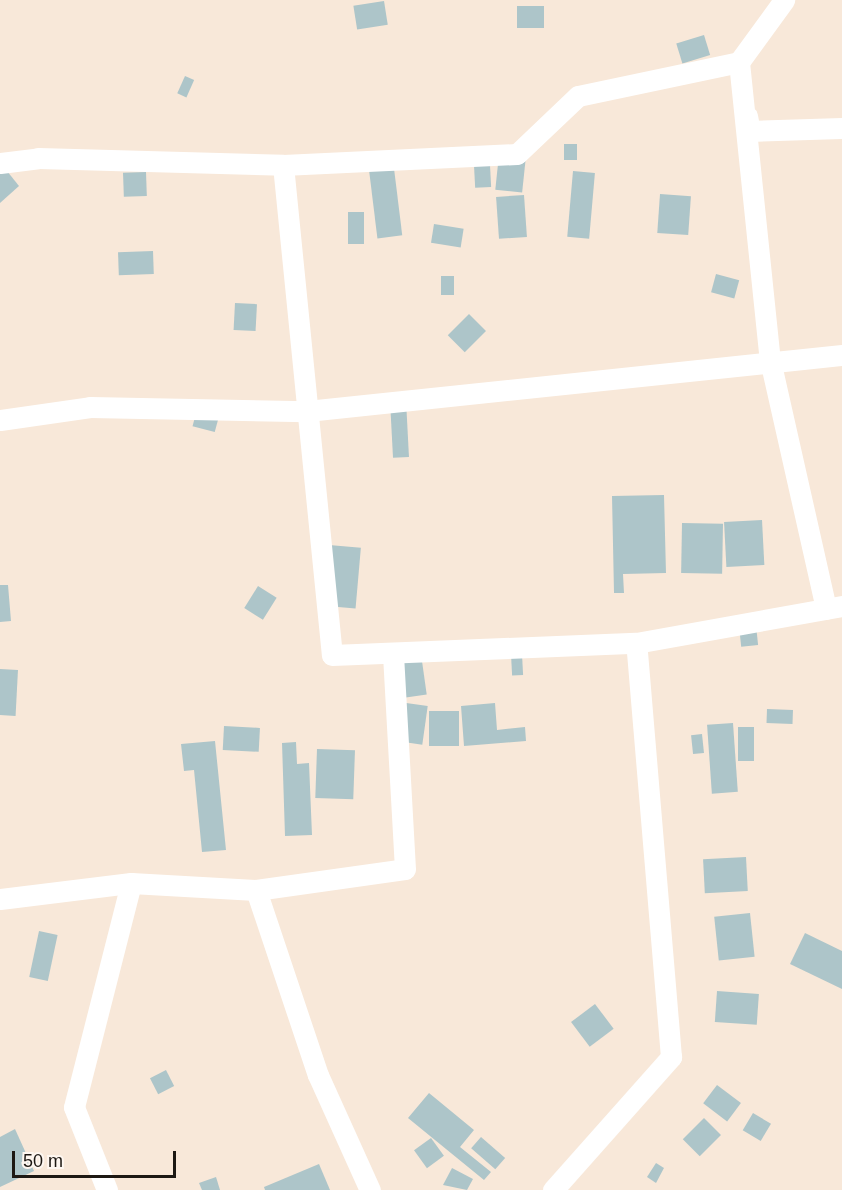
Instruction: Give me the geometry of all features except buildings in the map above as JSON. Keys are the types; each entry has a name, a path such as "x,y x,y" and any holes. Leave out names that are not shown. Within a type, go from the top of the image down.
{"street":[{"path":"283,165 332,655 393,655 636,643 834,608 770,360 739,62 784,0"},
{"path":"739,62 750,131 842,128"},
{"path":"0,163 38,158 283,165 517,153 578,96 739,62"},
{"path":"0,420 90,407 307,411 770,360 842,355"},
{"path":"553,1190 671,1058 636,643"},
{"path":"0,899 131,883 256,890 405,869 393,655"},
{"path":"107,1190 74,1107 131,883"},
{"path":"256,890 318,1075 369,1190"}]}
